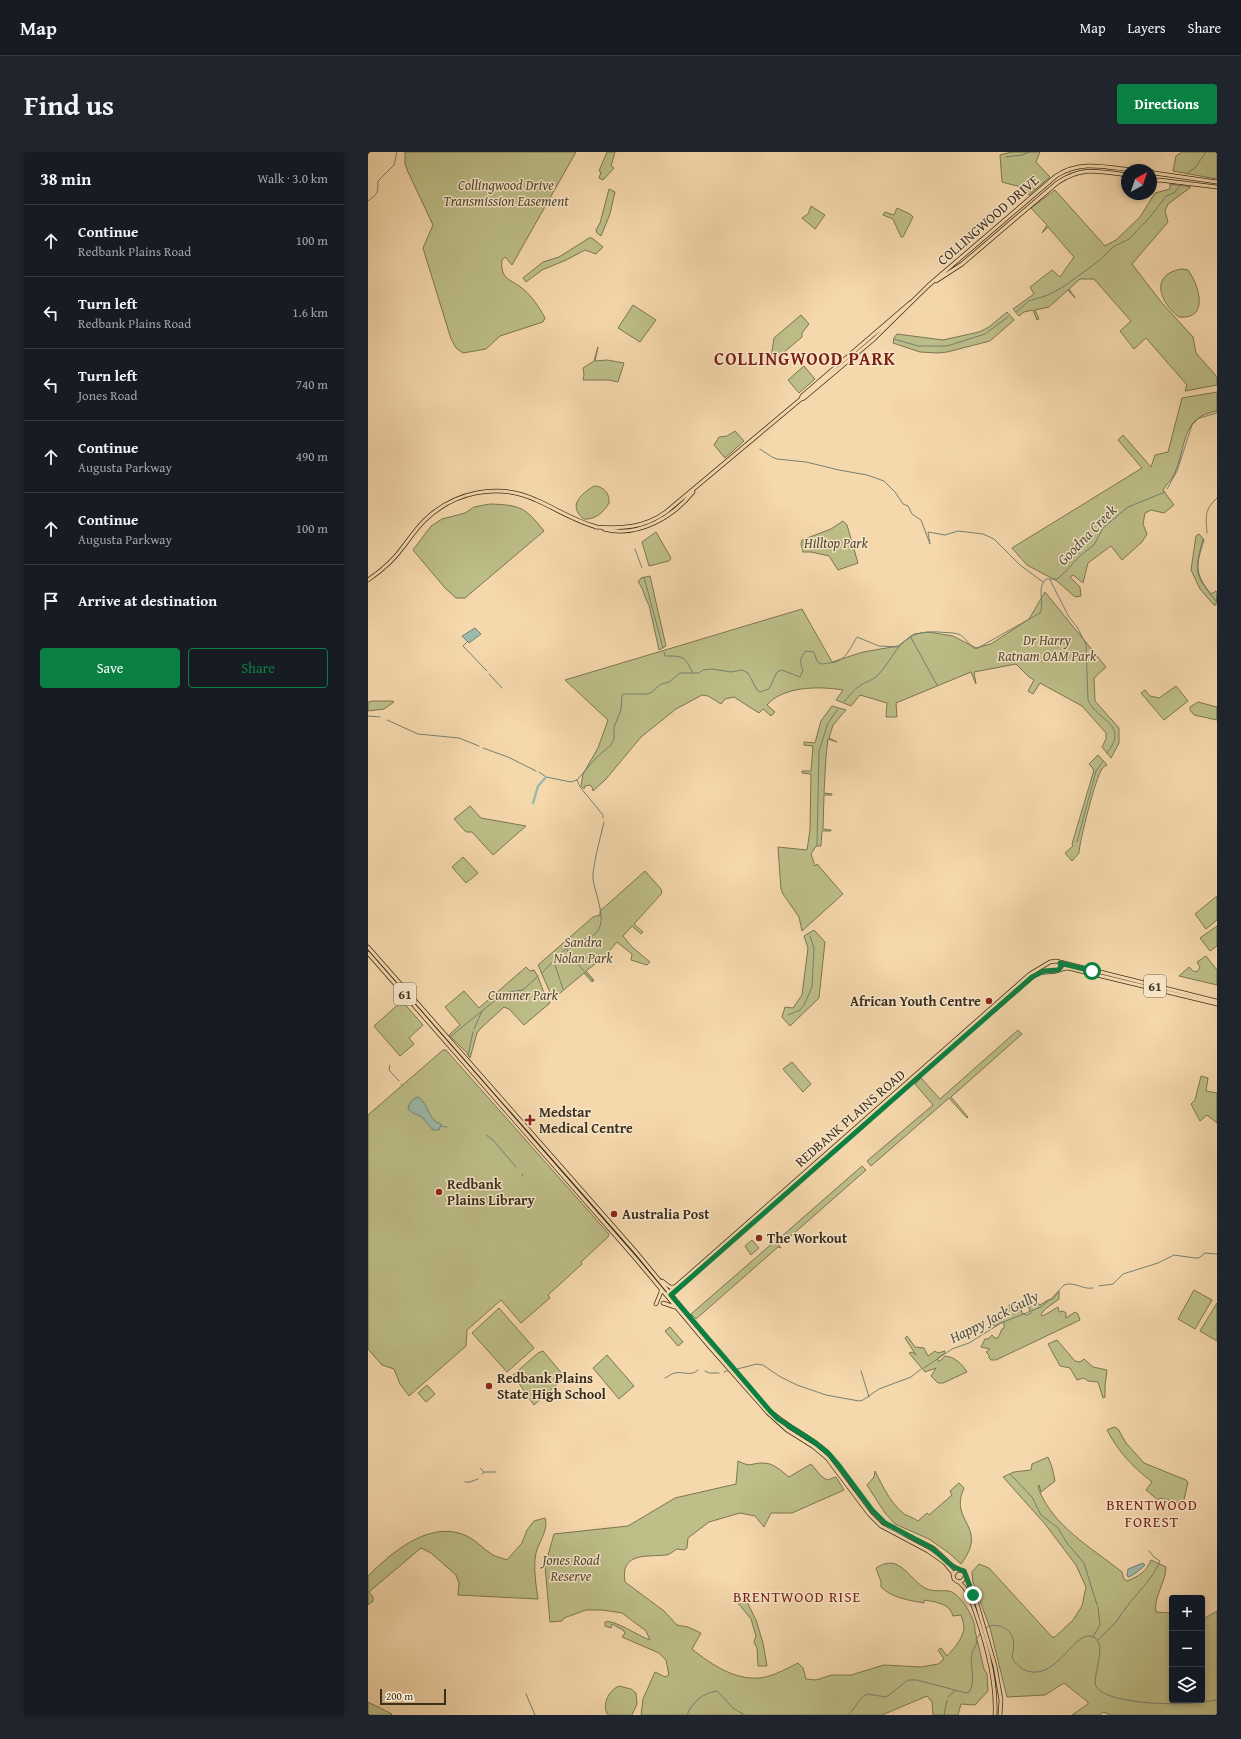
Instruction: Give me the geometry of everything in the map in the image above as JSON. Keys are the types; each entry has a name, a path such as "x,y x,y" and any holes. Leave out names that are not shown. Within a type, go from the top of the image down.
{"main road":[{"name":"COLLINGWOOD DRIVE","path":"368,580 378,573 398,554 416,529 434,512 459,498 488,490 524,495 535,499 572,519 595,527 615,531 648,526 663,519 674,512 696,489 801,399 844,366 930,285 1060,173 1070,168 1085,165 1121,169"},
{"name":"COLLINGWOOD DRIVE","path":"930,285 962,264 1057,183 1069,175 1090,170 1121,174"},
{"path":"1157,173 1217,182"},
{"path":"1157,181 1217,187"},
{"name":"61","path":"368,947 652,1272 667,1286 675,1286"},
{"name":"61","path":"368,953 661,1289 668,1295"},
{"name":"61","path":"1048,964 1054,961 1217,1002"},
{"path":"1060,963 1060,969"},
{"path":"1048,964 1047,968 1050,971"},
{"name":"REDBANK PLAINS ROAD","path":"668,1295 675,1286 1030,974 1048,964"},
{"name":"61","path":"1050,971 1068,968 1217,1002"},
{"name":"REDBANK PLAINS ROAD","path":"668,1295 710,1261 1032,977 1043,972 1050,971"},
{"path":"757,1215 759,1216 769,1209"},
{"path":"695,1269 699,1269 707,1261 710,1261"},
{"name":"61","path":"652,1272 668,1295"},
{"path":"656,1304 661,1289"},
{"path":"668,1295 724,1364 775,1420 787,1430 822,1453 838,1471 869,1514 881,1526 928,1551 945,1564 953,1574 954,1579 964,1587 970,1596 980,1622"},
{"path":"668,1295 770,1411 785,1424 821,1447 840,1467 872,1510 885,1523 932,1548 952,1566 964,1571 998,1681 1001,1700 1000,1715"},
{"path":"663,1303 677,1307"},
{"path":"953,1574 958,1569"},
{"path":"958,1582 962,1581 966,1576"},
{"path":"988,1649 994,1681 996,1715"}],"green space":[{"name":"Collingwood Drive Transmission Easement","path":"405,152 576,152 512,265 505,257 502,260 504,275 526,291 532,298 545,318 543,322 500,336 486,349 463,353 456,348 451,339 423,248 433,225 408,172 405,164"},
{"path":"607,152 615,152 611,166 614,168 603,180 599,178 601,172 599,171"},
{"path":"1011,152 1040,152 1036,162 1050,177 1029,195 1021,187 1002,182 1000,155"},
{"path":"1182,152 1217,152 1217,179 1173,171 1176,156"},
{"path":"1170,184 1191,187 1168,204 1165,211 1168,222 1132,264 1162,303 1193,337 1196,353 1217,377 1217,385 1185,391 1187,385 1146,338 1134,349 1120,331 1131,321 1094,279 1080,279 1069,289 1075,298 1068,290 1049,307 1035,310 1039,319 1037,320 1033,310 1024,312 1019,316 1013,309 1034,294 1030,287 1052,270 1060,277 1074,257 1048,227 1042,233 1047,225 1031,208 1055,190 1105,246 1116,240 1140,217 1151,200 1157,200 1157,192 1170,189"},
{"path":"609,189 615,192 610,214 601,236 596,230 600,223"},
{"path":"811,206 825,215 815,229 802,218 808,214"},
{"path":"897,208 913,217 903,237 901,237 893,219 883,215 885,212 894,215"},
{"path":"589,238 592,238 603,247 596,254 585,250 542,270 526,282 523,278 543,262 559,257"},
{"path":"1181,269 1188,270 1192,276 1196,284 1199,300 1195,313 1189,316 1179,317 1172,311 1163,297 1161,283 1171,272"},
{"path":"633,305 656,320 640,342 618,328"},
{"path":"1007,312 1014,320 990,341 947,352 937,353 920,352 893,343 897,334 943,340 979,332 989,327"},
{"path":"801,315 809,324 802,333 802,337 770,364 774,338"},
{"path":"598,347 595,361 607,360 624,363 618,382 609,380 583,380 583,368 594,361"},
{"path":"804,366 815,379 799,393 788,380"},
{"path":"1217,392 1217,411 1205,414 1196,420 1191,427 1186,435 1174,475 1163,490 1174,505 1164,513 1151,510 1145,513 1143,524 1147,534 1142,542 1122,560 1111,546 1088,563 1083,583 1073,575 1070,577 1080,587 1081,596 1075,597 1057,581 1027,565 1012,548 1142,468 1118,440 1123,435 1151,467 1155,455 1168,452 1182,398"},
{"path":"735,431 744,441 725,458 714,445 719,437 727,436"},
{"path":"594,486 600,487 607,493 609,503 599,515 584,519 579,514 576,505 581,497"},
{"path":"490,504 508,505 521,509 532,517 544,531 465,598 456,598 445,588 413,550 431,526 442,519 465,513 474,507"},
{"name":"Hilltop Park","path":"843,521 847,525 858,563 838,570 829,556 811,552 803,552 801,544 802,540 831,529"},
{"path":"656,532 671,558 669,561 649,566 642,542"},
{"path":"1199,534 1204,540 1199,556 1199,574 1205,587 1211,594 1216,591 1216,605 1214,605 1200,589 1191,570 1196,536"},
{"path":"650,576 666,646 659,650 649,605 642,587 638,582 641,578"},
{"name":"Dr Harry Ratnam OAM Park","path":"1045,592 1106,667 1094,678 1095,701 1119,728 1119,743 1111,758 1102,747 1106,739 1106,733 1082,706 1040,683 1033,694 1028,691 1034,680 1016,664 974,672 976,684 971,672 896,703 897,717 886,717 887,703 860,695 851,706 836,700 843,690 813,688 782,694 767,705 775,712 771,716 763,709 759,713 734,697 725,699 721,704 708,696 702,695 676,709 641,737 606,779 593,791 590,785 585,786 584,789 581,786 583,774 598,748 608,720 565,680 802,609 832,662 863,652 898,646 914,634 928,632 953,636 976,648 991,644 1029,619"},
{"path":"1176,686 1188,701 1164,720 1141,693 1145,690 1150,696 1159,698"},
{"path":"368,702 394,702 384,709 368,711"},
{"path":"1198,702 1217,707 1217,720 1194,715 1190,710 1190,707"},
{"path":"832,706 846,710 833,725 829,738 837,742 828,739 824,793 832,795 824,795 823,829 831,831 822,831 821,846 816,846 811,854 815,866 817,864 843,894 802,931 799,917 781,889 778,847 807,850 810,830 811,774 802,773 802,771 811,771 813,746 804,745 804,742 815,743 821,721"},
{"path":"1098,755 1107,765 1099,774 1088,810 1079,853 1072,861 1065,853 1073,846 1072,844 1094,770 1089,764"},
{"path":"470,806 481,818 526,826 493,855 472,832 466,832 454,819"},
{"path":"463,857 478,873 466,883 452,867"},
{"name":"Sandra Nolan Park","path":"645,871 661,889 662,893 634,924 643,932 641,934 632,926 623,936 632,947 650,962 647,965 631,960 632,954 617,942 603,958 586,971 594,980 592,982 584,973 553,999 538,965 593,917 600,915 600,911"},
{"path":"1217,896 1217,920 1206,929 1195,914"},
{"path":"1217,926 1217,946 1210,951 1200,938"},
{"path":"814,930 825,942 819,998 790,1026 782,1017 785,1007 793,1008 802,995 808,948 804,936"},
{"path":"1206,956 1217,970 1217,985 1179,976 1189,967 1193,971 1197,972 1200,967 1197,962"},
{"name":"Cumner Park","path":"526,967 530,971 534,970 550,1003 524,1025 509,1009 504,1007 477,1033 470,1058 449,1035 460,1025 445,1007 464,991 479,1008"},
{"path":"402,1001 423,1025 409,1038 414,1044 400,1056 374,1026"},
{"path":"1018,1030 1022,1034 951,1097 968,1117 967,1118 949,1098 871,1166 867,1161 933,1105 915,1084 921,1078 940,1099"},
{"path":"443,1050 446,1050 609,1234 608,1237 581,1262 582,1264 548,1295 550,1298 521,1323 501,1300 467,1330 466,1346 409,1396 400,1384 394,1369 382,1365 368,1349 368,1115"},
{"path":"792,1062 811,1084 803,1092 783,1069"},
{"path":"1201,1076 1208,1078 1206,1091 1217,1093 1217,1123 1207,1115 1200,1121 1191,1104 1195,1100"},
{"path":"862,1166 866,1170 784,1242 779,1236 782,1236"},
{"path":"752,1240 759,1248 751,1255 745,1246"},
{"path":"775,1241 781,1248 778,1247 696,1319 691,1314"},
{"path":"1194,1290 1212,1300 1195,1329 1178,1319"},
{"path":"1059,1291 1059,1299 1044,1310 1041,1315 1043,1316 1058,1307 1059,1312 1063,1311 1066,1313 1066,1318 1075,1312 1078,1314 1080,1320 996,1360 991,1360 989,1358 989,1355 986,1352 990,1349 981,1347 985,1339 988,1339 992,1335 995,1338 998,1338 1002,1329 1004,1328 1004,1324 1003,1322 995,1326 992,1324 1010,1308 1009,1305 1012,1304 1021,1307 1022,1313 1027,1315 1031,1313 1028,1306 1035,1301 1040,1305 1053,1299"},
{"path":"1217,1303 1217,1341 1200,1331"},
{"path":"499,1308 534,1348 507,1372 472,1333"},
{"path":"670,1327 683,1342 678,1346 665,1331"},
{"path":"907,1336 915,1347 924,1348 928,1356 935,1351 938,1353 945,1351 944,1354 938,1358 938,1361 945,1356 955,1359 967,1372 943,1383 938,1383 931,1376 936,1368 925,1372 909,1353 912,1352 916,1355 905,1338"},
{"path":"1057,1340 1075,1361 1080,1362 1084,1359 1093,1367 1107,1370 1105,1397 1103,1398 1098,1382 1088,1381 1084,1378 1077,1380 1070,1368 1060,1366 1048,1344"},
{"path":"543,1351 565,1377 534,1405 513,1375 538,1353"},
{"path":"607,1355 634,1386 619,1399 593,1368"},
{"path":"427,1385 435,1394 426,1402 418,1393"},
{"path":"1114,1427 1118,1429 1126,1443 1144,1463 1188,1482 1183,1504 1160,1498 1158,1500 1146,1490 1152,1482 1132,1465 1116,1446 1107,1430"},
{"path":"1048,1457 1055,1481 1041,1492 1039,1485 1038,1487 1044,1501 1062,1524 1086,1545 1122,1572 1124,1579 1127,1581 1142,1573 1147,1568 1151,1560 1166,1567 1164,1579 1156,1601 1156,1612 1169,1613 1169,1703 1205,1703 1205,1618 1217,1611 1217,1715 1111,1715 1103,1712 1100,1715 1072,1715 1088,1704 1088,1702 1064,1683 1045,1695 1007,1697 990,1628 973,1582 972,1572 979,1564 989,1568 1052,1637 1055,1637 1073,1620 1082,1606 1086,1587 1076,1565 1045,1524 1003,1477 1014,1472 1031,1470 1032,1464"},
{"name":"Jones Road Reserve","path":"738,1461 749,1465 759,1463 771,1464 789,1477 811,1464 821,1476 827,1480 836,1477 844,1490 792,1513 771,1513 764,1527 755,1516 740,1513 709,1522 688,1538 687,1548 684,1550 677,1549 667,1555 636,1558 631,1561 626,1565 625,1582 664,1611 677,1625 688,1627 701,1633 692,1649 708,1661 726,1671 745,1677 766,1677 798,1663 803,1668 806,1679 816,1680 832,1675 851,1675 884,1665 921,1667 938,1664 944,1659 938,1650 941,1648 947,1656 955,1647 962,1636 964,1628 961,1615 953,1616 949,1608 942,1604 924,1600 924,1603 901,1598 890,1594 881,1587 881,1582 876,1568 892,1563 898,1565 920,1585 927,1589 949,1591 954,1593 967,1608 975,1626 984,1669 987,1674 988,1691 975,1705 961,1704 958,1715 933,1715 932,1702 927,1696 882,1715 641,1715 643,1699 655,1672 665,1677 669,1675 666,1660 659,1653 622,1637 625,1633 623,1630 612,1624 611,1628 605,1626 605,1622 620,1625 650,1640 646,1631 622,1613 602,1610 586,1610 564,1618 562,1621 550,1622 545,1566 554,1534 628,1526 675,1498 736,1484"},
{"path":"875,1471 887,1494 899,1510 918,1521 927,1513 929,1515 952,1495 950,1491 959,1483 964,1488 960,1499 961,1509 970,1532 971,1541 969,1551 961,1564 949,1553 929,1539 895,1524 885,1513 867,1485 874,1477"},
{"path":"545,1518 545,1531 537,1549 535,1558 535,1576 538,1599 458,1595 459,1583 456,1575 431,1553 421,1548 369,1592 373,1597 373,1601 368,1605 368,1576 387,1558 410,1542 436,1532 449,1531 466,1536 493,1555 507,1560 522,1543 527,1530 534,1521"},
{"path":"745,1598 756,1620 763,1643 767,1666 758,1666 757,1648 754,1642 756,1636 751,1619 738,1603"},
{"path":"619,1686 631,1689 636,1693 637,1704 632,1715 608,1715 606,1711 605,1707 609,1694"},
{"path":"368,1702 392,1714 368,1715"}],"shaded area":[{"path":"475,628 481,634 469,643 462,636"},
{"path":"418,1097 421,1099 436,1122 441,1124 439,1130 433,1130 422,1117 408,1109 412,1101"},
{"path":"1143,1563 1145,1565 1136,1573 1129,1577 1127,1576 1128,1569"}],"waterway":[{"path":"368,201 377,193 378,181 394,165 397,152"},
{"path":"1006,157 1022,155 1029,152"},
{"path":"1186,174 1195,168 1206,152"},
{"path":"1016,312 1029,301 1048,295 1063,287 1100,260 1113,247 1129,239 1151,216 1166,196 1174,193 1181,185"},
{"path":"894,339 918,346 947,346 985,334 1008,317"},
{"name":"Goodna Creek","path":"1167,489 1177,471 1192,425 1199,418 1217,413"},
{"path":"760,449 777,459 806,462 867,475 884,481 895,492 903,504 908,506 912,514 921,520 930,544 928,532 945,535 958,531 983,534 994,539 1020,565 1043,582"},
{"name":"Goodna Creek","path":"844,702 858,687 877,676 897,649 909,638 917,634 926,632 956,633 963,637 976,649 1040,613 1042,604 1041,591 1043,583 1046,579 1057,579 1062,575 1081,555 1094,545 1103,528 1128,507 1165,492"},
{"path":"1207,533 1206,522 1208,510 1217,498"},
{"path":"1203,539 1198,559 1198,573 1204,586 1217,602"},
{"path":"635,549 642,568"},
{"path":"644,577 663,648"},
{"path":"1050,580 1069,617 1077,627 1086,644 1088,700 1098,713 1114,729 1115,736 1113,743 1107,753"},
{"path":"910,636 937,685"},
{"name":"Goodna Creek","path":"539,772 546,777 571,782 577,780 596,758 611,745 614,739 614,727 621,710 622,695 647,694 652,692 661,684 669,682 680,673 699,673 703,670 712,669 731,672 742,670 748,673 757,690 760,692 769,689 777,672 782,670 800,677 803,670 801,660 806,651 814,652 817,661 824,664 839,661 843,658 857,637 879,646 898,647"},
{"path":"468,641 463,646 487,671"},
{"path":"664,652 665,656 676,656 683,658 688,663 693,673"},
{"path":"489,674 502,688"},
{"path":"817,845 819,751 828,723 838,709"},
{"name":"Goodna Creek","path":"368,716 380,717"},
{"name":"Goodna Creek","path":"387,720 418,734 459,738 479,746"},
{"name":"Goodna Creek","path":"483,748 508,757 536,771"},
{"path":"1077,842 1096,771 1103,761"},
{"path":"533,803 538,786 546,777"},
{"path":"577,780 580,787 603,815 603,818"},
{"path":"542,973 569,947 593,936 599,929 601,916 593,874 604,822"},
{"path":"788,1015 800,1010 804,1005 812,987 814,948 810,936"},
{"path":"567,949 568,953 593,981"},
{"path":"554,962 563,989"},
{"path":"508,992 523,990 538,976"},
{"path":"474,1029 482,1011 504,993"},
{"path":"451,1036 482,1011"},
{"path":"468,1055 473,1032"},
{"path":"390,1065 389,1070 399,1081"},
{"path":"441,1126 447,1127"},
{"path":"486,1135 493,1140 516,1167"},
{"name":"Happy Jack Gully","path":"1099,1286 1113,1284 1123,1274 1158,1263 1174,1255 1199,1258 1205,1253 1217,1254"},
{"name":"Happy Jack Gully","path":"924,1368 952,1349 969,1343 1001,1323 1041,1307 1064,1285 1072,1284 1085,1288 1093,1288"},
{"name":"Happy Jack Gully","path":"737,1369 757,1364 763,1365 779,1376 797,1385 826,1395 859,1401 863,1400 879,1389 911,1377 921,1369"},
{"name":"Happy Jack Gully","path":"665,1378 674,1373 693,1373 698,1370"},
{"name":"Happy Jack Gully","path":"705,1371 709,1373 719,1373"},
{"path":"861,1371 869,1397"},
{"path":"480,1468 484,1472"},
{"path":"482,1474 485,1472 496,1472"},
{"path":"1011,1475 1032,1497 1041,1515 1058,1528 1067,1543 1084,1563 1097,1605"},
{"path":"465,1482 478,1479"},
{"path":"1123,1612 1153,1575 1160,1561 1149,1551"},
{"path":"1093,1637 1100,1625 1098,1607"},
{"path":"1097,1641 1117,1621 1122,1613"},
{"path":"985,1629 992,1625 996,1625 1007,1630 1012,1636 1013,1641 1014,1647 1012,1658 1019,1667 1029,1672 1045,1670 1060,1659 1079,1640 1090,1636 1096,1639 1099,1644 1100,1651 1095,1681 1096,1686 1102,1692 1112,1697 1141,1702 1184,1704 1217,1700"},
{"path":"848,1715 867,1694 886,1697 908,1680 917,1680 966,1693 969,1692 973,1678 971,1659 976,1639 980,1634"},
{"path":"687,1715 695,1702 703,1696 717,1691 734,1709 745,1715"},
{"path":"948,1697 955,1691"},
{"path":"526,1694 535,1715"},
{"path":"944,1715 947,1700"}],"place":[{"name":"African Youth Centre","path":"989,1001"},
{"name":"Medstar Medical Centre","path":"530,1120"},
{"name":"Redbank Plains Library","path":"439,1192"},
{"name":"Australia Post","path":"614,1214"},
{"name":"The Workout","path":"759,1238"},
{"name":"Redbank Plains State High School","path":"489,1386"}],"district":[{"name":"COLLINGWOOD PARK","path":"805,359"},
{"name":"BRENTWOOD FOREST","path":"1152,1514"},
{"name":"BRENTWOOD RISE","path":"797,1597"}],"route":[{"path":"973,1595 964,1571 953,1567 932,1548 896,1531 885,1523 876,1515 828,1453 809,1438 778,1419 715,1348 671,1295 1032,977 1044,971 1052,972 1060,969 1060,963 1092,971"}]}
